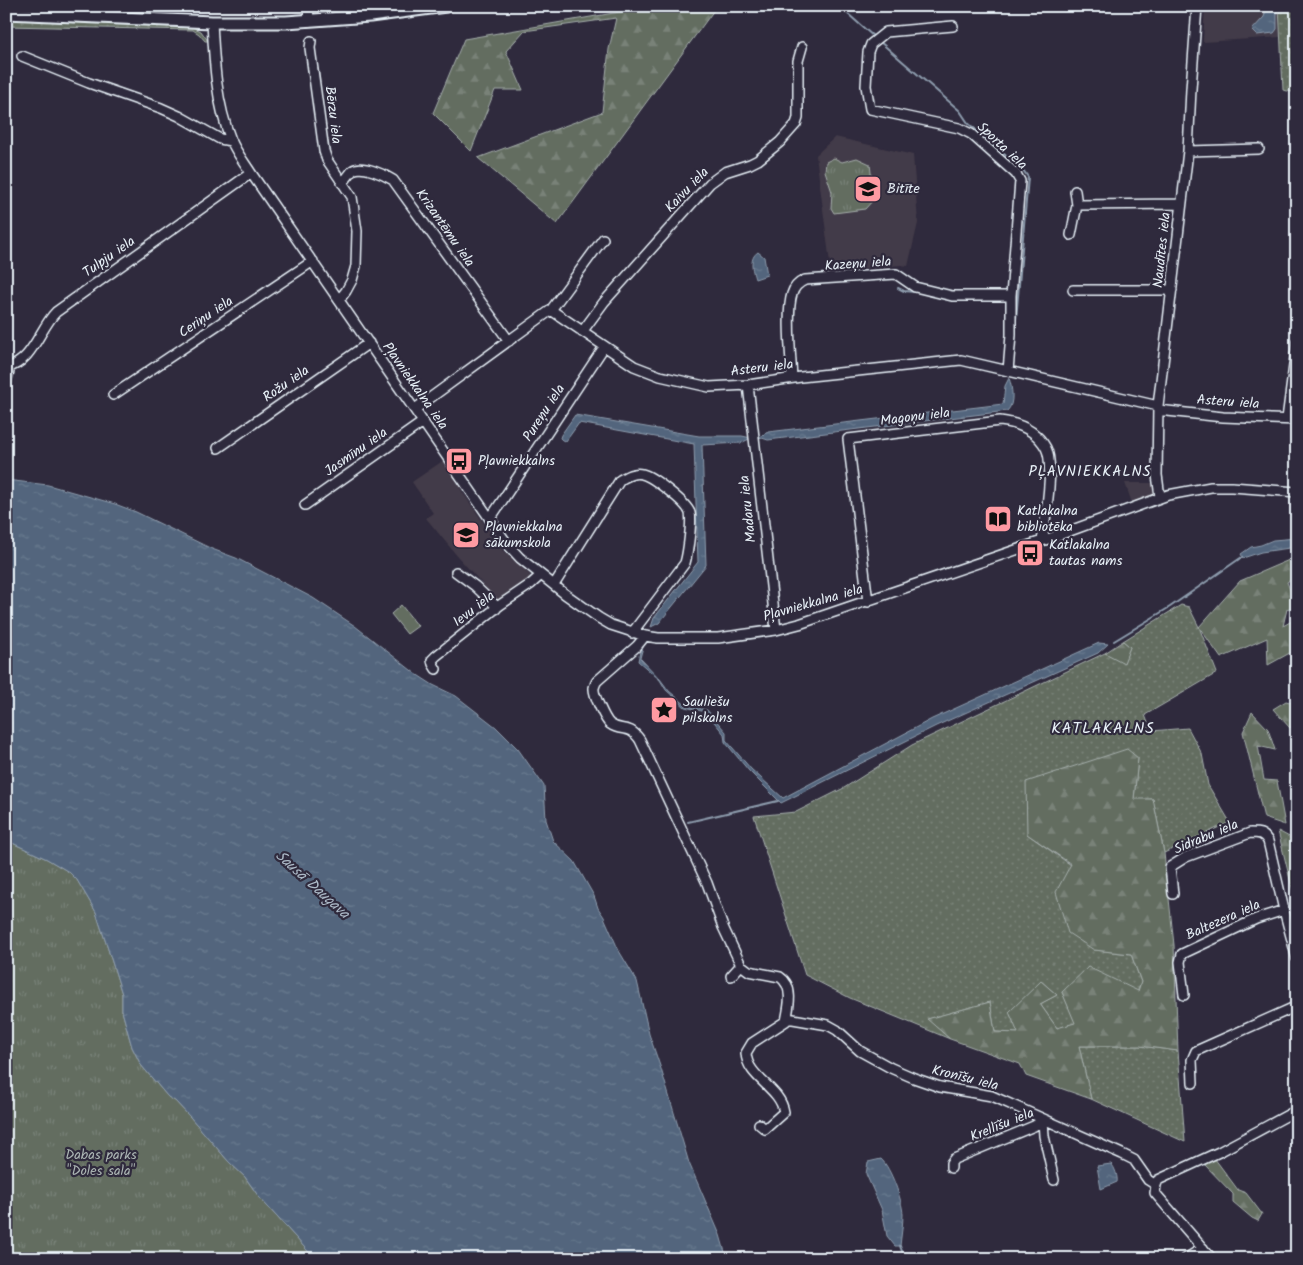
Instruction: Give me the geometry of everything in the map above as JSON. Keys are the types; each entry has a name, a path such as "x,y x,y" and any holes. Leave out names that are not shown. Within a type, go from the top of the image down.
{"main road":[{"path":"6,13 89,12 212,22 309,21 370,16 446,6"}],"street":[{"path":"308,6 309,21"},
{"name":"Naudītes iela","path":"1160,497 1157,475 1158,408 1188,151 1198,6"},
{"name":"Pļavniekkalna iela","path":"212,22 217,88 231,141 338,300 500,534 520,558 598,618 632,633 658,638 718,638 776,630 868,602 1160,497 1211,487 1297,492"},
{"name":"Sporta iela","path":"953,26 886,32 871,44 868,52 866,86 870,109 959,128 971,134 1016,174 1020,181 1011,296 1012,335 1008,371"},
{"name":"Bērzu iela","path":"310,41 324,151 327,160 352,197 357,231 356,266 352,280 338,300"},
{"name":"Kaivu iela","path":"582,332 604,302 710,184 725,172 758,160 790,132 798,118 798,61 802,47"},
{"path":"22,56 89,83 161,108 220,139 231,141"},
{"path":"1188,151 1259,149"},
{"name":"Krizantēmu iela","path":"342,183 354,170 358,169 374,171 393,180 508,341"},
{"name":"Tulpju iela","path":"6,383 8,367 30,352 44,326 56,312 251,173"},
{"path":"1071,235 1077,205 1075,191"},
{"path":"1077,205 1181,204"},
{"path":"415,409 551,310 603,239"},
{"name":"Ceriņu iela","path":"113,395 219,325 312,260"},
{"name":"Kazeņu iela","path":"792,378 791,296 799,283 805,280 896,274 915,287 952,296 1011,296"},
{"path":"1072,290 1172,290"},
{"name":"Asteru iela","path":"551,310 634,366 646,372 688,384 709,387 748,385 792,378 960,360 1158,408 1223,417 1297,420"},
{"path":"1287,419 1297,342"},
{"name":"Rožu iela","path":"218,448 369,343"},
{"name":"Pureņu iela","path":"489,518 494,514 604,347"},
{"name":"Madaru iela","path":"748,385 776,630"},
{"name":"Magoņu iela","path":"868,602 848,439 1000,421 1017,423 1034,433 1046,448 1049,462 1042,541"},
{"name":"Jasmīnu iela","path":"305,505 423,422"},
{"path":"554,586 620,480 629,474 642,474 680,498 690,512 689,550 685,563 632,633"},
{"path":"456,572 475,586 495,605 496,609"},
{"name":"Ievu iela","path":"436,669 432,664 432,660 436,656 496,609 532,584 541,575"},
{"path":"645,636 637,646 597,681 593,687 594,694 607,721 616,727 630,730 640,740 703,875 723,927 741,965 749,971 780,977 785,980 790,989 787,1018 782,1024 752,1043 746,1053 752,1068 783,1103 784,1112 766,1129 759,1124"},
{"name":"Sidrabu iela","path":"1173,894 1170,867 1186,857 1250,833 1258,832 1268,840 1284,910"},
{"path":"1284,910 1297,959"},
{"name":"Baltezera iela","path":"1184,995 1180,962 1182,954 1256,919 1284,910"},
{"path":"731,976 741,965"},
{"path":"1194,1083 1192,1060 1196,1051 1297,1006"},
{"name":"Kronīšu iela","path":"787,1018 828,1025 837,1030 860,1050 891,1068 940,1087 992,1096 1134,1160 1148,1180 1156,1185 1155,1192 1212,1259"},
{"path":"1156,1185 1158,1180 1203,1160 1297,1110"},
{"name":"Krellīšu iela","path":"950,1168 954,1159 1034,1126 1043,1120"},
{"name":"Krellīšu iela","path":"1043,1120 1044,1136 1054,1180"},
{"path":"1185,1259 1203,1248"}],"shaded area":[{"path":"1205,6 1279,6 1280,37 1203,42"},
{"name":"Bitīte","path":"835,137 913,155 918,223 908,266 831,271 816,155"},
{"name":"Pļavniekkalna sākumskola","path":"444,460 463,493 503,551 530,575 530,579 497,602 426,518 433,513 412,482"},
{"path":"1125,483 1154,483 1154,494 1132,503"}],"green space":[{"path":"654,6 717,6 557,224 478,158 602,112 609,49 616,18 524,31 506,51 523,90 495,90 471,151 433,113 464,39"},
{"path":"1279,6 1297,6 1297,93 1283,90"},
{"path":"6,18 192,27 201,31 208,41 205,41 193,30 6,26"},
{"path":"834,158 842,162 857,158 870,164 874,199 865,209 834,213 831,208 832,192 825,171 826,162"},
{"path":"1289,560 1297,570 1297,575 1287,582 1296,605 1287,609 1283,626 1292,621 1297,649 1268,665 1267,638 1221,658 1199,627 1240,581"},
{"path":"401,605 418,626 407,634 391,614"},
{"path":"1181,605 1189,607 1217,673 1145,715 1151,731 1188,728 1202,754 1208,785 1230,822 1164,853 1153,799 1134,800 1138,758 1027,834 1071,865 1094,950 1131,954 1141,982 1138,992 1062,992 1076,1023 1057,1028 1040,1004 1057,995 1041,981 1018,1033 995,1032 990,1002 928,1019 950,1039 850,998 805,975 754,816 796,812 844,788 912,745 1105,653 1124,662 1130,647 1123,641"},
{"path":"1123,641 1130,647 1124,663 1105,653"},
{"path":"1286,701 1297,704 1297,719 1290,728 1273,709"},
{"path":"1252,712 1268,729 1275,750 1258,746 1264,780 1277,781 1285,825 1264,818 1243,732"},
{"path":"1127,749 1138,758 1134,799 1153,799 1164,853 1174,945 1178,1051 1140,1046 1079,1046 1091,1099 1026,1076 1020,1064 950,1039 927,1019 990,1002 995,1032 1018,1033 1009,1012 1041,981 1057,995 1040,1004 1057,1028 1075,1023 1062,992 1088,967 1138,991 1141,982 1131,954 1094,950 1068,933 1056,892 1071,864 1027,834 1026,782"},
{"path":"1278,831 1297,841 1297,908"},
{"name":"Dabas parks \"Doles sala\"","path":"6,840 47,859 69,872 77,880 96,912 122,994 122,1011 132,1047 141,1065 168,1097 175,1101 229,1162 245,1177 259,1197 315,1259 6,1259"},
{"path":"1079,1046 1140,1046 1178,1051 1185,1142 1091,1099"},
{"path":"1215,1159 1238,1190 1246,1193 1262,1214 1258,1221 1233,1202 1233,1194 1204,1164"}],"water":[{"path":"1267,6 1277,6 1277,29 1274,33 1257,35 1252,30 1264,17"},
{"path":"758,252 764,257 767,275 755,279 752,261"},
{"path":"1009,378 1012,400 1007,411 768,440 759,437 768,432 1003,404 1005,386"},
{"path":"575,415 699,436 742,436 751,438 741,443 702,445 706,565 659,623 651,627 654,618 698,562 694,444 579,423 566,441 562,440 560,438 561,435"},
{"name":"Sausā Daugava","path":"6,480 48,485 136,512 212,549 236,558 313,598 355,626 416,674 456,696 496,727 518,749 544,786 546,820 553,841 574,861 594,896 619,951 637,981 649,1034 689,1163 720,1235 727,1259 315,1259 259,1197 245,1177 229,1162 175,1101 168,1097 141,1065 132,1047 122,1011 122,994 96,912 77,880 69,872 47,859 6,840"},
{"path":"1297,538 1297,547 1261,552 1243,558 1241,554 1251,547 1273,540"},
{"path":"1099,643 1108,644 1098,653 936,726 781,803 749,771 725,742 724,734 706,712 685,707 666,690 660,680 638,661 641,647 643,647 640,658 660,679 669,691 687,706 707,710 726,732 726,740 751,769 783,798 932,719"},
{"path":"881,1159 892,1177 902,1208 903,1218 900,1246 895,1246 887,1236 882,1210 866,1174 868,1162"},
{"path":"1111,1164 1116,1173 1117,1182 1101,1189 1097,1166"}],"waterway":[{"path":"839,6 874,37"},
{"path":"879,41 960,111 968,123 1023,170 1028,177 1015,332"},
{"path":"898,288 904,291 915,292"},
{"path":"1114,641 1170,607 1242,557"},
{"path":"688,822 778,801"},
{"path":"900,1246 905,1259"}],"place":[{"name":"Bitīte","path":"868,189"},
{"name":"Pļavniekkalns","path":"459,461"},
{"name":"Katlakalna bibliotēka","path":"998,519"},
{"name":"Pļavniekkalna sākumskola","path":"466,535"},
{"name":"Katlakalna tautas nams","path":"1030,553"},
{"name":"Sauliešu pilskalns","path":"664,710"}],"district":[{"name":"PĻAVNIEKKALNS","path":"1090,472"},
{"name":"KATLAKALNS","path":"1103,728"}]}
